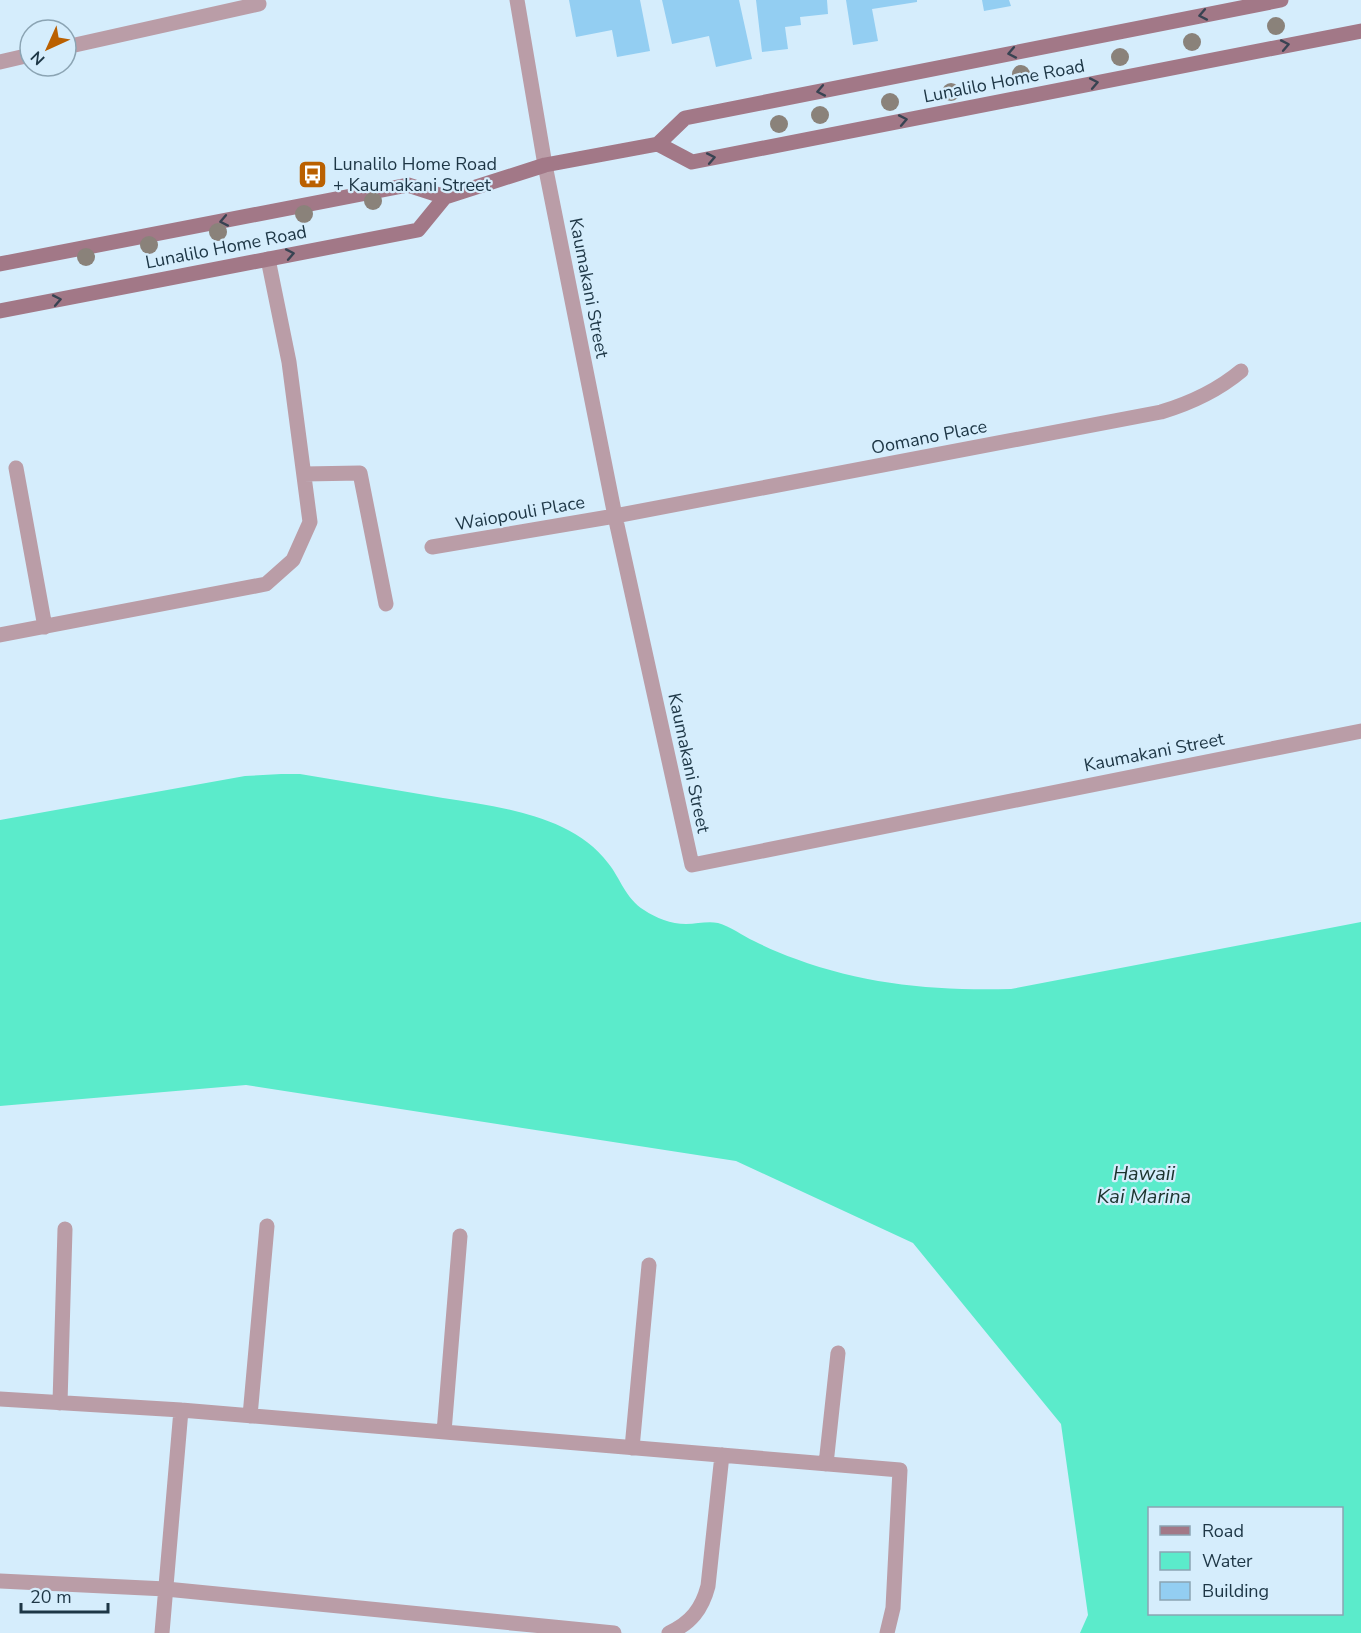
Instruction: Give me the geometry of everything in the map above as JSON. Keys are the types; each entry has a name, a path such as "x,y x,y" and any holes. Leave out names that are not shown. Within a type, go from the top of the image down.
{"main road":[{"name":"Lunalilo Home Road","path":"1281,0 684,118 658,144 692,162 1361,31"},
{"path":"445,198 545,165 658,144"},
{"name":"Lunalilo Home Road","path":"0,264 408,185 445,198 418,230 0,311"}],"street":[{"name":"Kaumakani Street","path":"517,0 545,165 615,516 692,865 1361,731"},
{"path":"78,44 259,4"},
{"path":"0,62 18,58"},
{"path":"0,635 267,584 293,560 310,522 289,362 268,259"},
{"name":"Oomano Place","path":"615,516 1161,412 1207,395 1241,371"},
{"path":"16,468 45,627"},
{"path":"304,474 360,473 386,604"},
{"name":"Waiopouli Place","path":"432,547 615,516"},
{"path":"250,1416 267,1226"},
{"path":"60,1403 64,1229"},
{"path":"444,1432 460,1236"},
{"path":"632,1448 649,1264"},
{"path":"826,1464 838,1353"},
{"path":"0,1399 181,1410 900,1470 893,1608 887,1633"},
{"path":"162,1633 181,1410"},
{"path":"669,1633 682,1627 697,1614 705,1600 722,1455"},
{"path":"0,1581 166,1589 614,1633"}],"water":[{"name":"Hawaii Kai Marina","path":"281,774 300,774 489,805 534,816 576,834 588,842 608,863 632,900 659,918 680,924 718,923 775,951 822,968 876,980 929,987 1011,989 1361,922 1361,1633 1080,1633 1088,1615 1061,1424 913,1243 736,1161 246,1085 0,1106 0,820 245,776"}],"building":[{"path":"569,0 640,0 650,51 617,57 612,30 576,37"},
{"path":"662,0 739,0 752,59 716,67 709,36 672,44"},
{"path":"756,0 827,0 828,14 800,17 801,25 785,27 788,49 762,52"},
{"path":"846,0 917,0 917,2 872,9 878,41 853,45"},
{"path":"982,0 1009,0 1011,6 984,11"}],"place":[{"name":"Lunalilo Home Road + Kaumakani Street","path":"312,174"}]}
